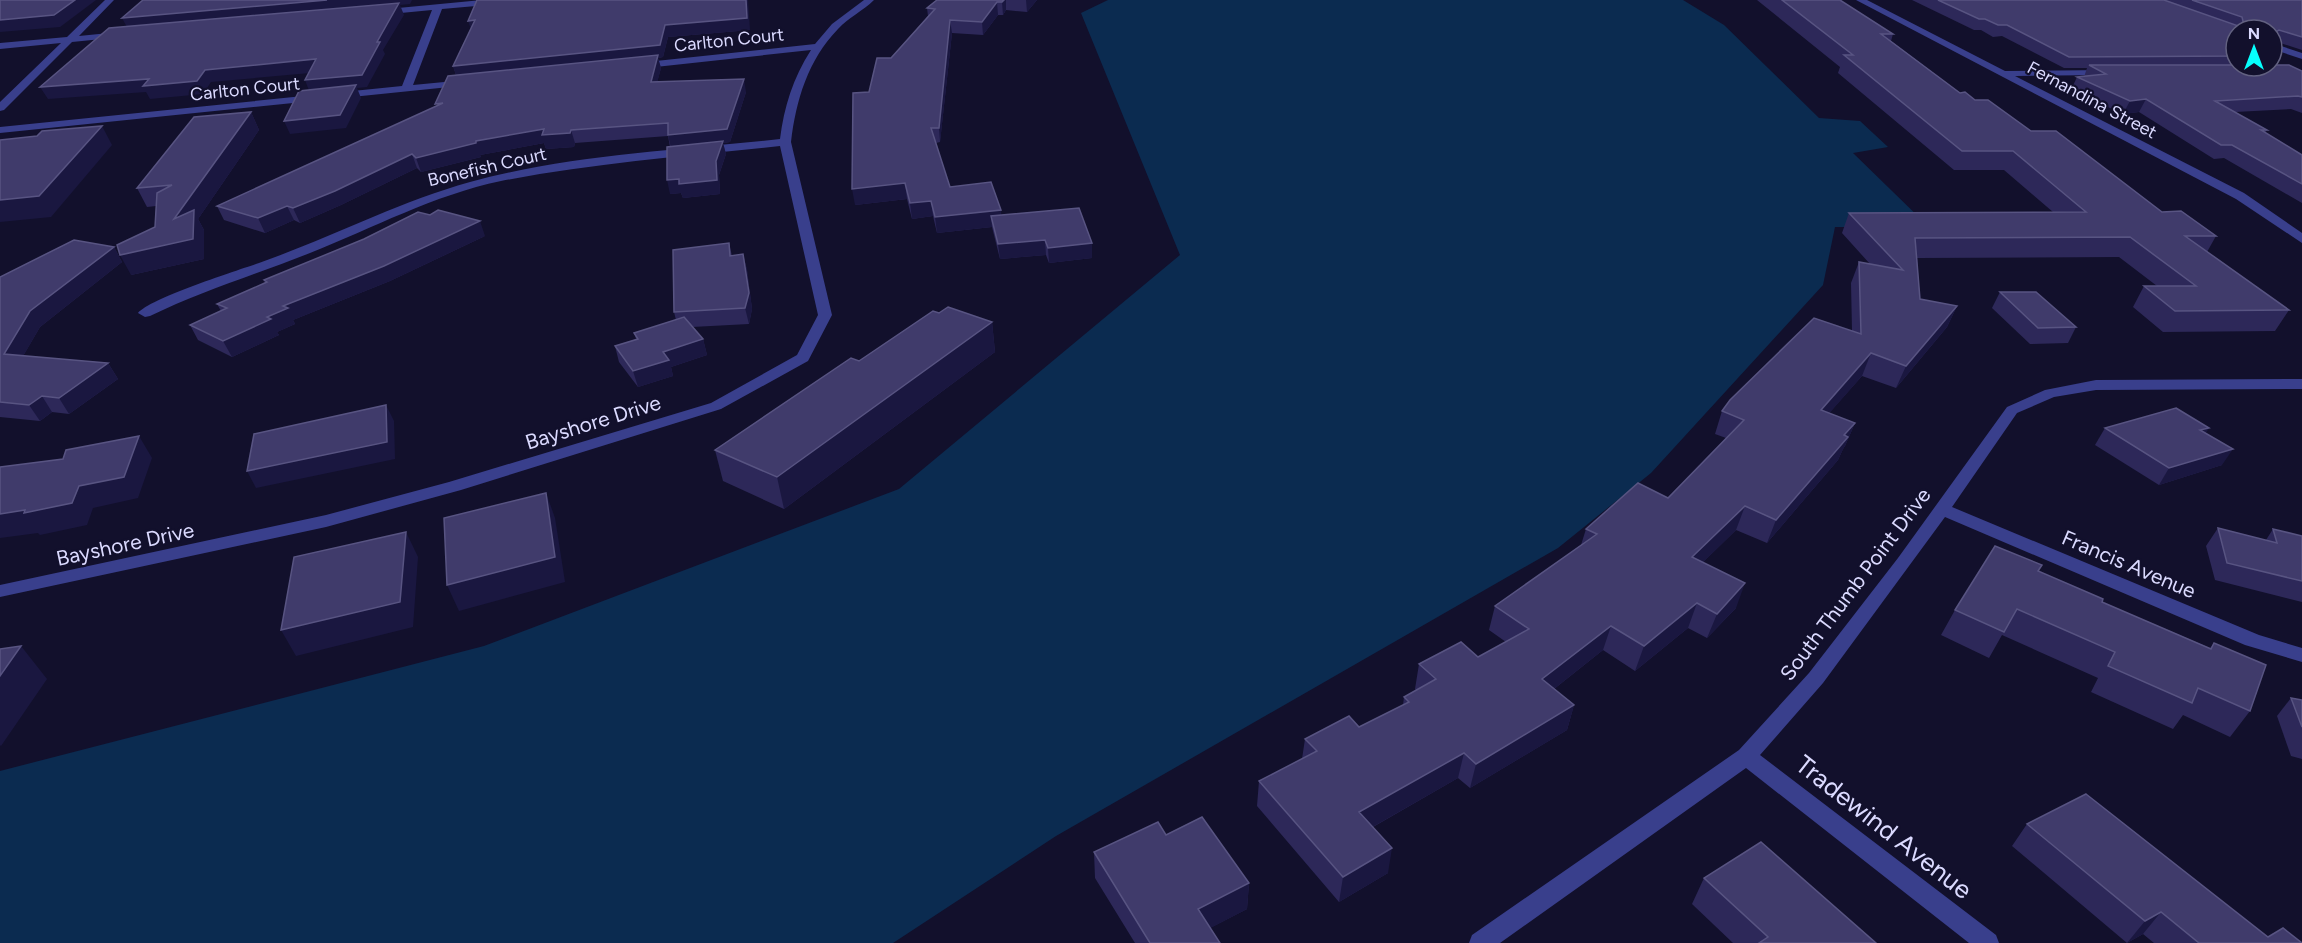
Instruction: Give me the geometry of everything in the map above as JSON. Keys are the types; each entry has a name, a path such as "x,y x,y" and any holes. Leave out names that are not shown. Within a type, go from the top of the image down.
{"street":[{"path":"0,108 110,0"},
{"path":"366,13 511,0"},
{"name":"Bayshore Drive","path":"0,591 326,521 455,486 716,406 803,357 825,315 785,142 787,116 796,87 816,47 843,18 869,0"},
{"name":"Fernandina Street","path":"1860,0 2240,196 2302,239"},
{"path":"406,89 438,7"},
{"path":"0,46 129,34"},
{"name":"Carlton Court","path":"623,67 816,47"},
{"path":"2284,50 2302,56"},
{"path":"2005,73 2112,72"},
{"name":"Carlton Court","path":"0,130 475,82"},
{"name":"Bonefish Court","path":"145,313 181,295 283,259 392,211 450,190 558,169 785,142"},
{"name":"South Thumb Point Drive","path":"1481,943 1746,756 1816,678 1904,561 2012,410 2050,393 2096,385 2302,384"},
{"name":"Francis Avenue","path":"1940,509 2252,640 2302,655"},
{"name":"Tradewind Avenue","path":"1746,756 1987,943"}],"water":[{"path":"1108,0 1683,0 1724,25 1819,118 1860,121 1888,147 1853,153 1929,227 1835,227 1823,285 1651,473 1558,548 1056,836 893,943 0,943 0,771 484,646 899,489 1180,255 1081,13"}],"building":[{"path":"0,0 75,0 54,15 0,20"},
{"path":"143,0 327,0 122,18"},
{"path":"477,0 746,0 747,18 665,25 660,45 453,66 475,20 468,21"},
{"path":"937,0 1004,0 997,2 982,22 950,20 939,128 931,128 950,187 991,182 1001,210 935,217 931,201 910,203 905,183 852,189 853,93 869,92 877,58 891,58 935,9 927,8"},
{"path":"1782,0 1840,0 1893,34 1881,34 1960,93 1965,92 1975,100 1988,100 2031,131 2056,131 2162,212 2181,211 2216,236 2185,236 2289,310 2175,311 2144,286 2196,286 2130,237 1915,238 1920,299 1957,306 1906,366 1871,353 1821,410 1855,423 1844,435 1848,437 1776,520 1745,506 1692,557 1745,583 1717,614 1697,603 1644,646 1611,626 1542,679 1574,705 1476,764 1464,753 1359,812 1392,848 1343,877 1259,781 1317,751 1305,739 1349,716 1359,727 1409,702 1404,697 1436,679 1419,664 1461,642 1478,657 1529,629 1495,606 1597,534 1586,529 1638,483 1668,498 1744,420 1722,411 1730,400 1814,318 1861,334 1859,262 1903,270 1849,213 2086,212 2013,151 1962,151 1844,55 1853,55"},
{"path":"1938,0 2164,0 2224,21 2224,56 2069,57 2007,25 1998,25 1985,19 1979,19"},
{"path":"2192,0 2302,0 2302,37 2284,32 2284,18 2242,18"},
{"path":"399,3 362,75 305,80 316,59 205,70 197,81 143,86 149,79 40,87 109,28"},
{"path":"658,55 651,82 744,79 727,129 668,135 668,123 571,130 570,133 542,135 544,129 476,141 476,143 416,158 412,154 335,191 293,208 287,206 258,218 217,206 443,103 435,104 448,76"},
{"path":"2089,65 2224,65 2224,78 2284,78 2284,65 2302,71 2302,97 2215,101 2267,130 2261,130 2302,155 2302,184 2232,145 2221,145 2146,99 2130,101 2077,77 2106,74"},
{"path":"356,85 340,115 284,121 299,91"},
{"path":"251,112 174,219 194,210 193,239 120,255 117,245 155,227 157,193 172,185 137,188 194,117"},
{"path":"102,126 39,196 0,200 0,140 37,136 42,131"},
{"path":"723,141 716,161 717,180 679,184 679,179 667,180 667,147"},
{"path":"1079,208 1092,243 1048,248 1045,240 998,244 991,216"},
{"path":"438,210 480,221 384,266 283,306 288,308 267,317 271,319 223,341 190,325 227,308 217,304 267,282 264,280 364,239 418,212 430,215"},
{"path":"74,240 114,247 30,311 4,354 108,363 59,398 42,396 29,405 0,402 0,277"},
{"path":"729,243 730,256 743,254 749,293 745,308 674,312 673,250"},
{"path":"2000,292 2036,292 2076,327 2038,328"},
{"path":"948,307 992,322 777,477 715,450 851,358 859,361 933,311 939,313"},
{"path":"684,317 703,339 663,352 669,360 633,371 615,346 638,339 634,333"},
{"path":"386,405 387,442 247,471 254,434"},
{"path":"2176,408 2209,428 2200,430 2233,449 2169,468 2105,428"},
{"path":"139,436 124,477 79,486 72,503 24,513 25,510 0,514 0,467 63,459 66,450"},
{"path":"546,493 555,557 447,585 444,518"},
{"path":"2218,528 2277,543 2273,529 2302,536 2302,581 2227,563"},
{"path":"406,532 400,602 281,630 294,557"},
{"path":"1995,546 2042,565 2038,571 2103,599 2102,602 2211,649 2214,643 2266,665 2250,711 2198,688 2192,703 2108,666 2115,652 2017,609 2004,632 1955,610"},
{"path":"21,646 0,676 0,649"},
{"path":"2291,698 2302,700 2302,727"},
{"path":"2086,794 2268,937 2283,928 2302,943 2199,943 2161,912 2145,921 2027,824"},
{"path":"1202,817 1249,883 1198,909 1220,943 1150,943 1094,852 1158,822 1166,835"},
{"path":"1761,842 1876,943 1759,943 1768,937 1704,878"}]}
